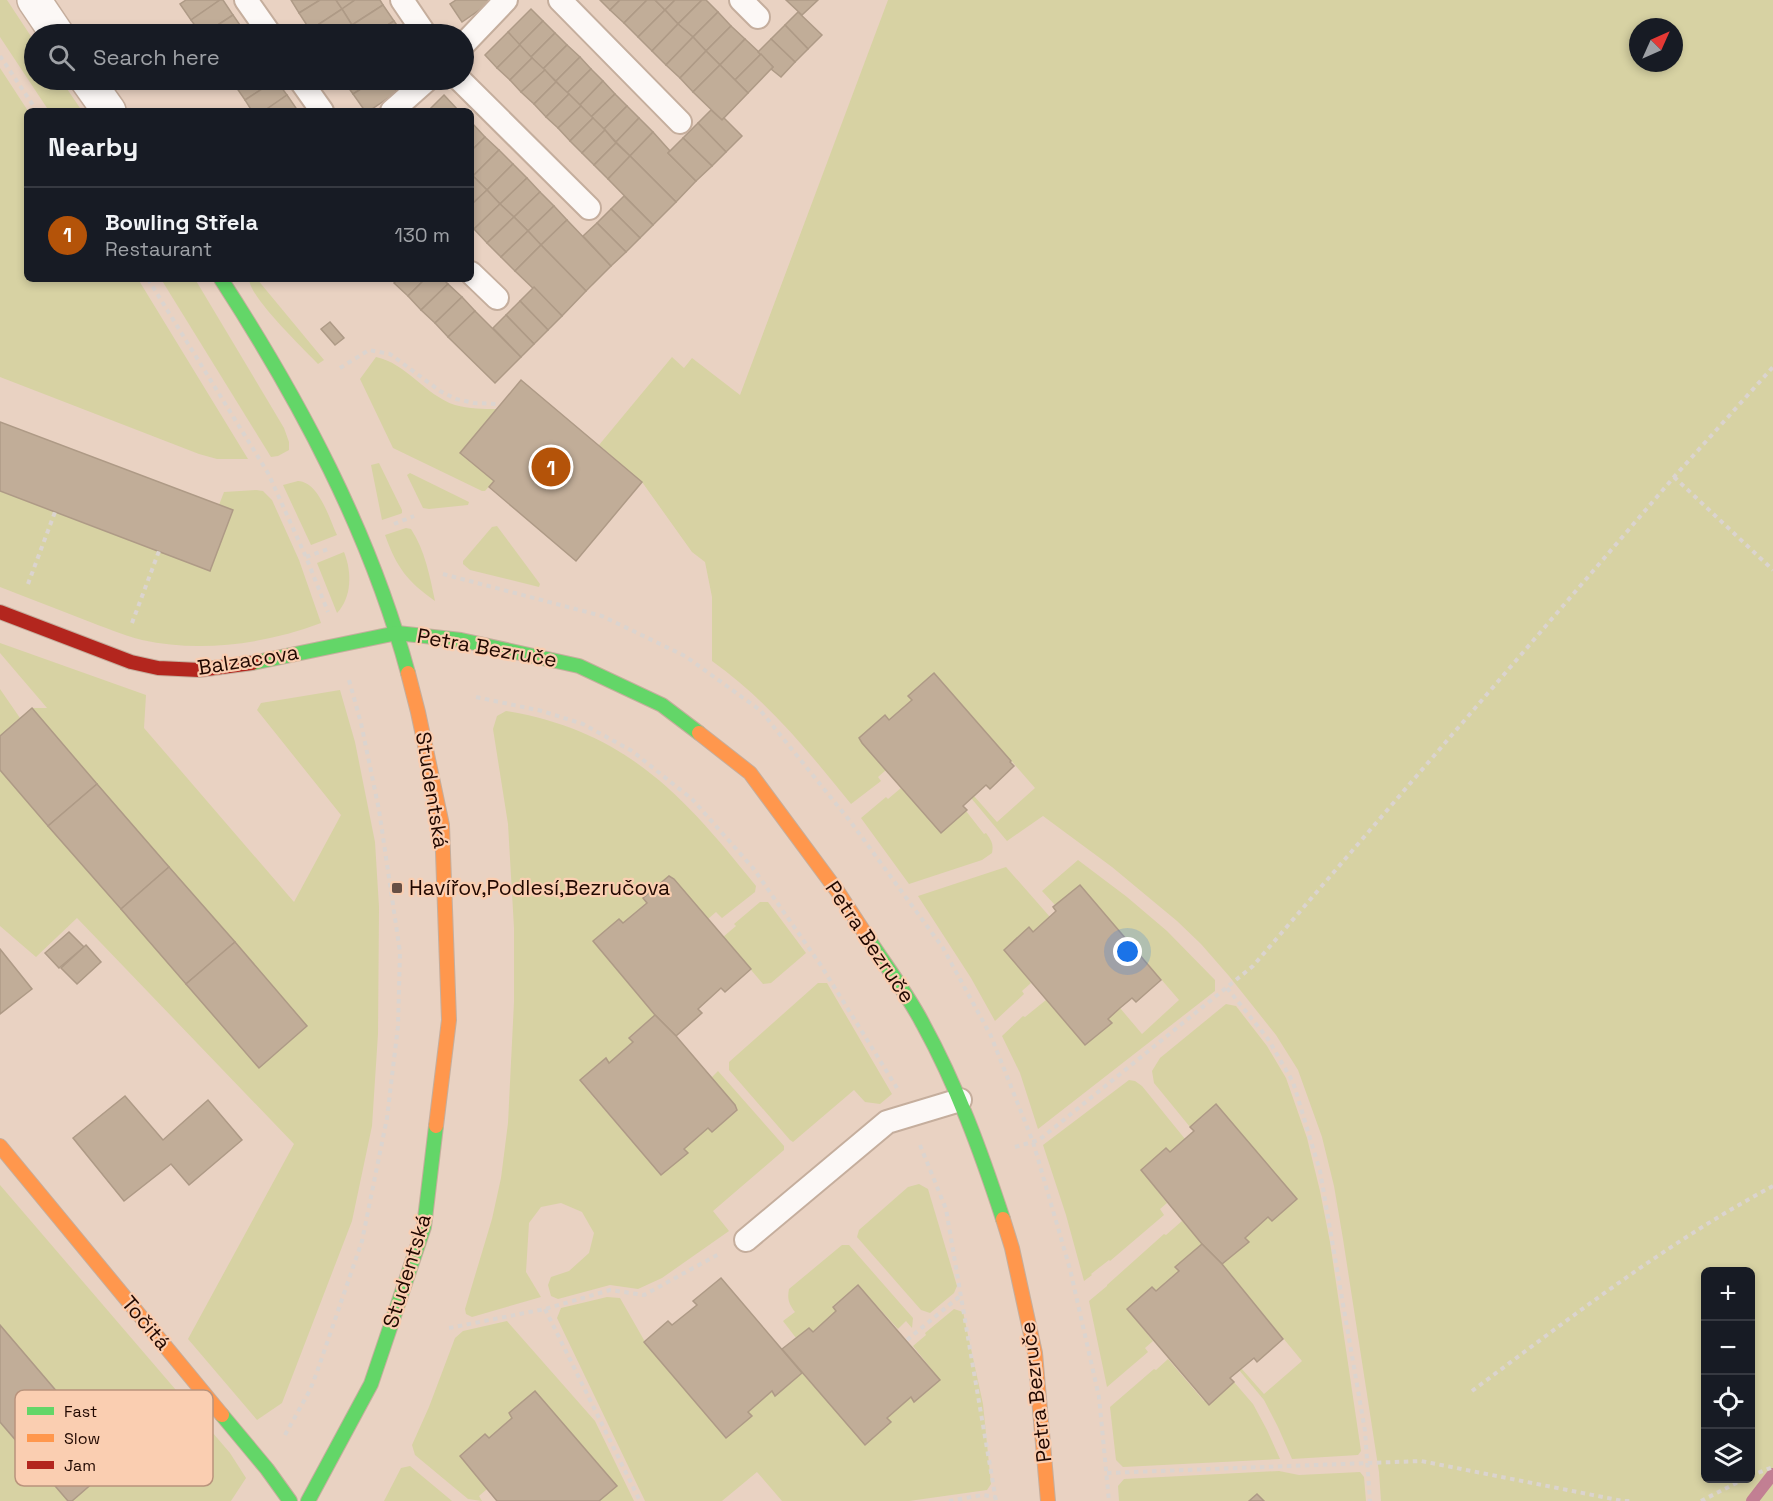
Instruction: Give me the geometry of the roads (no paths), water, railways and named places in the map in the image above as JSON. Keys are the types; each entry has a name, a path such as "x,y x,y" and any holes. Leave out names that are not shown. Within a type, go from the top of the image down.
{"street":[{"path":"34,0 50,24"},
{"path":"94,90 107,108"},
{"name":"Studentská","path":"224,282 279,372 340,490 374,568 397,633 418,712 442,825 449,1020 424,1227 371,1384 308,1501"},
{"name":"Balzacova","path":"0,612 131,662 158,668 216,669 397,633"},
{"name":"Petra Bezruče","path":"397,633 461,640 579,666 662,705 750,773 838,892 923,1023 960,1100 982,1156 1012,1248 1035,1353 1048,1501"},
{"name":"Točitá","path":"0,1146 202,1390"},
{"name":"Točitá","path":"213,1404 267,1469 290,1501"}],"lane":[{"path":"246,0 263,24"},
{"path":"402,0 418,24"},
{"path":"474,34 506,0"},
{"path":"560,0 680,122"},
{"path":"741,0 758,17"},
{"path":"307,90 320,108"},
{"path":"395,108 416,90"},
{"path":"470,90 589,208"},
{"path":"474,276 497,298"},
{"path":"746,1240 887,1122 960,1100"}],"waterway":[{"path":"1752,1501 1773,1474"}],"place":[{"name":"Bowling Střela","path":"551,467"},
{"name":"Havířov,Podlesí,Bezručova","path":"397,888"}]}
